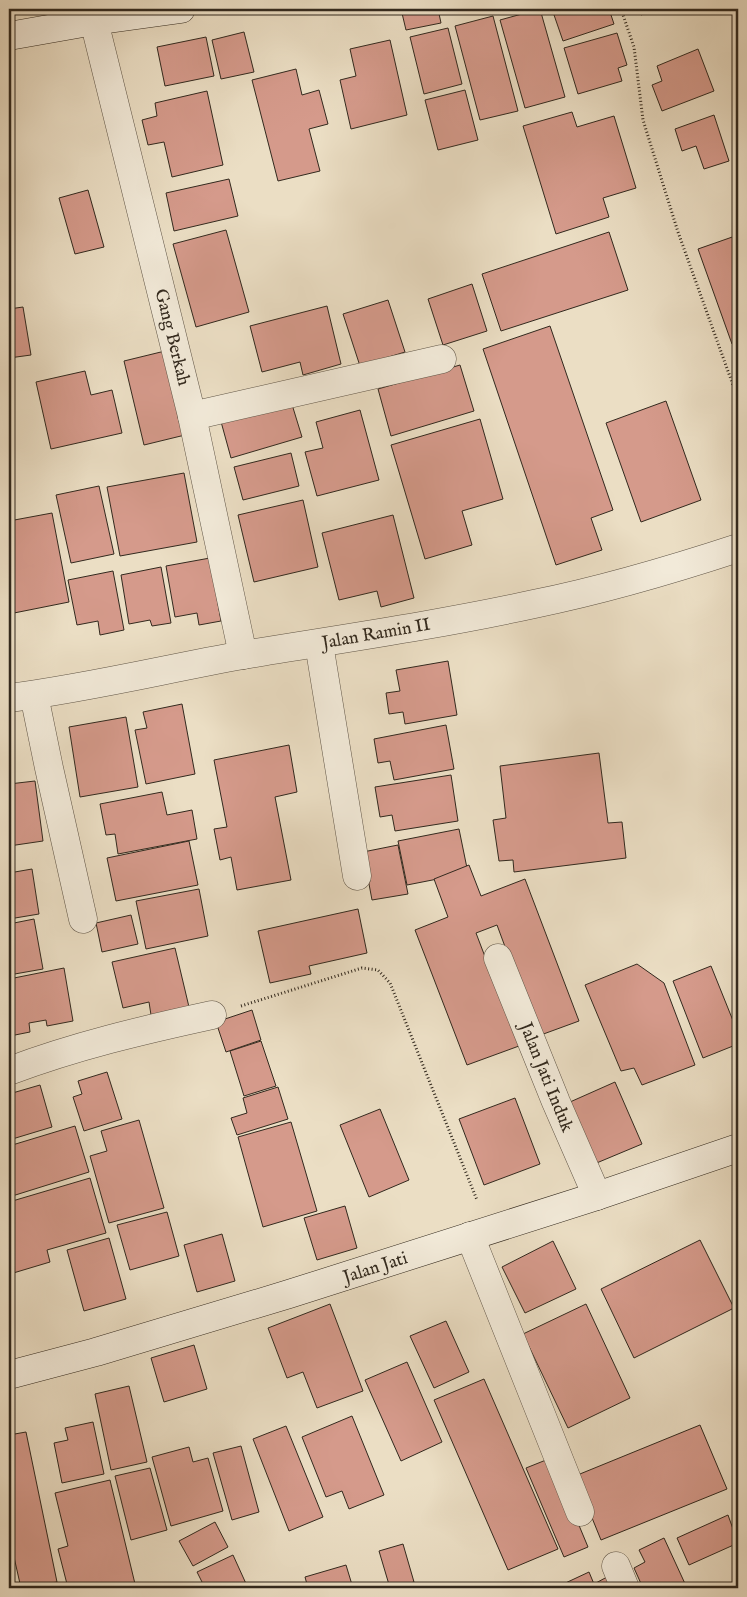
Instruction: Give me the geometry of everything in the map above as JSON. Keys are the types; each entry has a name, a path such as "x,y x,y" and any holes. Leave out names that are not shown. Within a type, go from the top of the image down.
{"street":[{"path":"9,36 167,10"},
{"name":"Gang Berkah","path":"94,21 192,416 243,655"},
{"path":"192,416 442,359"},
{"name":"Jalan Ramin II","path":"22,696 535,604 672,570 738,548"},
{"path":"319,644 357,876"},
{"path":"22,696 83,919"},
{"name":"Jalan Jati Induk","path":"498,958 556,1102 597,1196"},
{"path":"9,1071 41,1059 105,1040 212,1014"},
{"name":"Jalan Jati","path":"10,1371 96,1352 289,1294 597,1196 738,1148"},
{"path":"480,1233 580,1512"}],"path":[{"path":"621,9 634,47 643,120 678,232 738,399"},
{"path":"212,1014 362,968 378,970 390,983 480,1233"}],"building":[{"path":"401,9 438,9 441,23 406,30"},
{"path":"540,9 565,97 525,108 500,20"},
{"path":"563,9 609,9 614,24 563,41 553,12"},
{"path":"639,9 657,9 641,15"},
{"path":"493,16 518,111 480,120 455,26"},
{"path":"448,28 462,84 424,94 410,37"},
{"path":"244,32 254,72 221,79 212,40"},
{"path":"617,33 627,65 618,68 622,81 578,94 564,48"},
{"path":"206,37 214,76 165,86 157,47"},
{"path":"390,40 407,115 351,129 340,80 356,76 350,49"},
{"path":"698,49 714,91 662,111 652,85 662,81 657,66"},
{"path":"296,69 302,95 319,90 328,124 309,129 320,171 278,181 252,80"},
{"path":"465,90 478,140 438,150 425,100"},
{"path":"207,91 223,165 172,177 164,142 148,145 142,120 157,116 155,103"},
{"path":"572,112 577,127 614,116 636,188 603,198 609,217 556,234 523,126"},
{"path":"714,115 729,161 704,169 696,146 682,151 675,129"},
{"path":"229,179 238,216 174,231 166,193"},
{"path":"88,190 104,247 75,254 59,198"},
{"path":"226,230 249,312 196,327 173,244"},
{"path":"609,232 628,290 501,331 482,274"},
{"path":"738,235 738,341 732,344 698,249"},
{"path":"472,284 487,331 443,345 428,299"},
{"path":"388,300 405,352 360,366 343,314"},
{"path":"327,306 341,364 303,375 300,362 262,372 250,326"},
{"path":"23,307 31,355 9,358 9,309"},
{"path":"550,326 613,510 591,518 602,550 556,565 483,349"},
{"path":"165,351 185,435 144,445 124,361"},
{"path":"460,365 474,411 391,436 378,389"},
{"path":"85,371 91,395 112,390 122,433 51,449 36,382"},
{"path":"290,398 302,437 231,458 220,418"},
{"path":"666,401 701,500 641,522 606,423"},
{"path":"360,410 379,480 317,496 305,452 323,448 316,422"},
{"path":"480,419 503,499 462,511 472,545 425,559 391,445"},
{"path":"291,453 299,486 243,500 234,467"},
{"path":"184,473 197,542 120,556 107,487"},
{"path":"99,486 114,554 71,563 56,495"},
{"path":"303,500 318,567 254,582 238,515"},
{"path":"52,513 69,602 9,614 9,521"},
{"path":"393,515 414,598 381,607 377,591 339,600 322,533"},
{"path":"210,558 221,621 199,625 197,613 175,617 166,566"},
{"path":"161,567 171,623 152,626 150,620 129,624 121,575"},
{"path":"113,571 124,630 100,635 98,621 77,625 68,580"},
{"path":"448,661 457,715 405,724 403,712 389,714 386,693 400,691 396,670"},
{"path":"182,704 195,774 146,784 135,730 147,728 143,712"},
{"path":"126,717 138,787 80,797 69,727"},
{"path":"446,725 454,769 394,780 390,761 378,763 374,739"},
{"path":"289,745 297,792 275,797 291,880 237,890 231,857 220,860 214,829 227,827 214,760"},
{"path":"599,753 608,823 622,822 626,858 514,872 513,860 499,861 493,820 506,818 500,766"},
{"path":"451,775 458,821 395,831 392,815 380,817 375,787"},
{"path":"35,781 43,841 9,846 9,784"},
{"path":"162,792 167,815 192,810 197,839 118,854 115,834 106,835 100,804"},
{"path":"459,829 468,873 407,885 398,841"},
{"path":"189,841 198,885 116,901 107,858"},
{"path":"398,845 408,894 372,900 363,852"},
{"path":"469,865 481,896 525,879 579,1021 538,1036 497,925 476,933 519,1046 467,1065 415,930 448,917 434,879"},
{"path":"32,869 39,914 9,919 9,873"},
{"path":"199,889 208,936 146,949 136,901"},
{"path":"358,909 367,953 309,966 311,974 270,983 258,931"},
{"path":"131,915 138,944 102,952 96,923"},
{"path":"34,919 43,969 9,975 9,924"},
{"path":"175,948 189,1007 151,1015 149,1002 123,1008 112,962"},
{"path":"637,964 664,983 695,1065 642,1085 634,1068 621,1071 585,985"},
{"path":"711,966 738,1033 738,1044 703,1058 673,981"},
{"path":"64,968 73,1021 47,1026 46,1020 29,1023 30,1032 10,1036 9,979"},
{"path":"252,1010 261,1040 226,1052 216,1022"},
{"path":"261,1041 276,1086 244,1096 230,1051"},
{"path":"107,1072 122,1119 84,1131 73,1097 82,1094 78,1081"},
{"path":"615,1082 642,1144 587,1167 561,1106"},
{"path":"40,1085 52,1127 9,1140 9,1094"},
{"path":"278,1087 288,1119 237,1135 231,1118 247,1113 243,1098"},
{"path":"515,1098 540,1164 484,1185 459,1119"},
{"path":"380,1109 409,1180 369,1197 340,1125"},
{"path":"139,1120 164,1208 109,1223 90,1156 107,1151 101,1131"},
{"path":"291,1122 317,1211 263,1227 238,1137"},
{"path":"75,1126 89,1172 9,1197 9,1146"},
{"path":"90,1178 106,1233 47,1250 50,1262 10,1274 9,1202"},
{"path":"345,1206 357,1248 317,1260 304,1218"},
{"path":"167,1212 179,1256 130,1270 117,1225"},
{"path":"222,1234 235,1281 197,1292 184,1245"},
{"path":"109,1238 126,1299 84,1311 67,1250"},
{"path":"700,1240 734,1308 634,1358 601,1289"},
{"path":"553,1241 576,1289 525,1313 502,1267"},
{"path":"330,1304 363,1391 317,1408 303,1372 287,1378 268,1328"},
{"path":"586,1304 630,1398 568,1428 523,1334"},
{"path":"446,1321 469,1372 434,1388 410,1336"},
{"path":"194,1345 207,1389 164,1402 151,1358"},
{"path":"407,1362 442,1442 401,1461 365,1380"},
{"path":"484,1379 558,1549 508,1570 434,1400"},
{"path":"129,1386 147,1462 111,1470 95,1394"},
{"path":"352,1416 384,1495 349,1509 342,1491 326,1497 302,1437"},
{"path":"93,1422 104,1474 62,1483 54,1443 68,1440 65,1428"},
{"path":"700,1425 727,1489 601,1540 575,1476"},
{"path":"286,1426 323,1517 289,1531 253,1439"},
{"path":"26,1432 57,1582 21,1588 9,1535 9,1435"},
{"path":"241,1446 259,1512 232,1520 213,1453"},
{"path":"189,1447 193,1462 208,1458 223,1511 171,1526 152,1457"},
{"path":"551,1458 588,1547 564,1557 526,1468"},
{"path":"150,1468 167,1530 131,1540 115,1476"},
{"path":"110,1480 136,1588 68,1588 58,1549 68,1546 55,1493"},
{"path":"728,1515 738,1543 689,1565 677,1538"},
{"path":"215,1522 228,1547 193,1566 179,1541"},
{"path":"664,1538 687,1588 643,1588 634,1568 645,1562 639,1550"},
{"path":"403,1544 414,1582 390,1588 379,1551"},
{"path":"233,1555 248,1588 205,1588 197,1572"},
{"path":"346,1565 353,1588 308,1588 305,1577"},
{"path":"589,1572 594,1584 607,1577 612,1588 560,1588 559,1586"},
{"path":"57,1584 58,1588 33,1588"}]}
